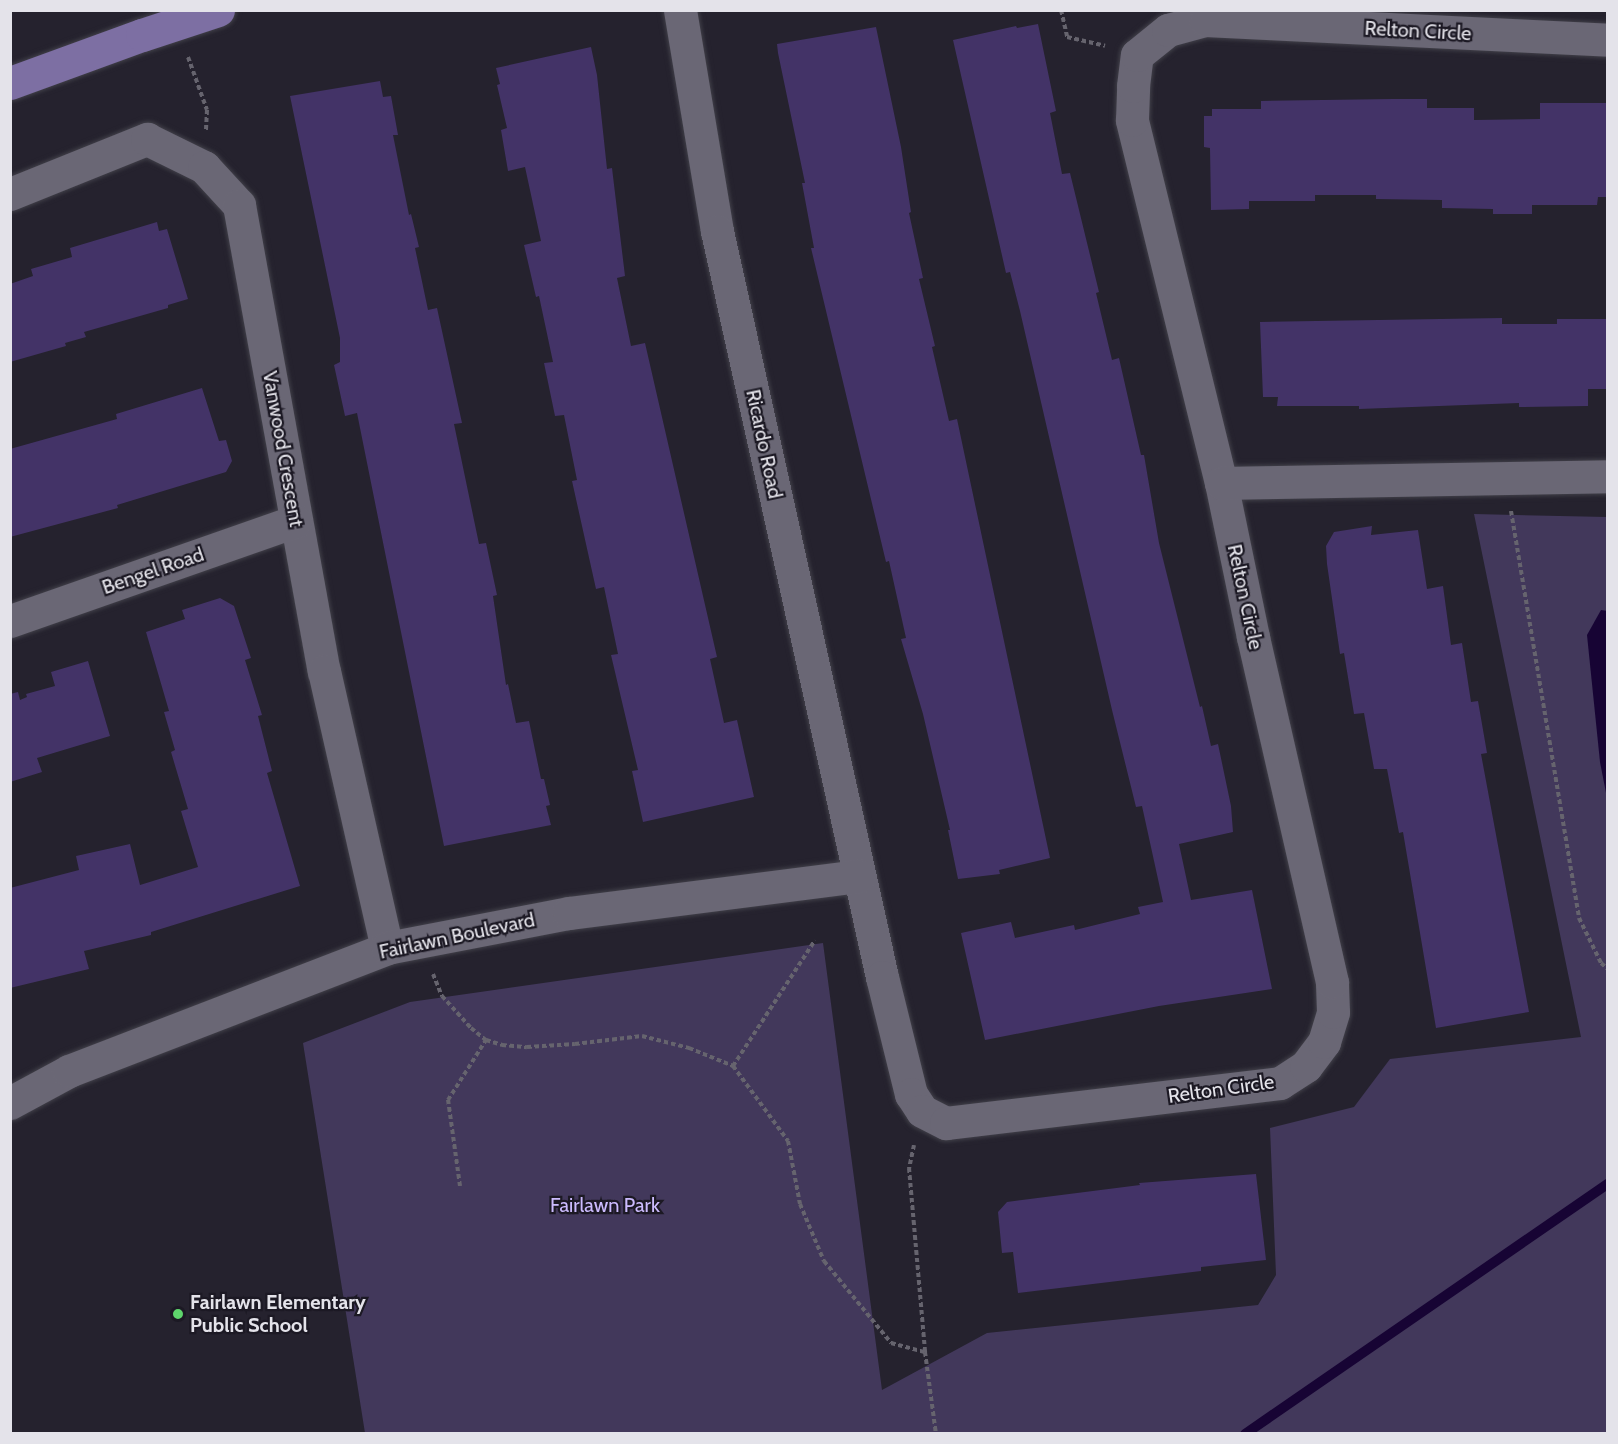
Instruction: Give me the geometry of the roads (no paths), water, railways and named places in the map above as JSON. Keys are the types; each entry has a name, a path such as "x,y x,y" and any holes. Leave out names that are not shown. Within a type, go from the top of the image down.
{"main road":[{"path":"10,83 218,10"}],"street":[{"name":"Ricardo Road","path":"680,10 717,231 859,876"},
{"name":"Relton Circle","path":"859,876 911,1094 922,1111 946,1123 1280,1083 1306,1066 1324,1041 1333,1012 1332,982 1253,637 1221,483 1132,120 1132,86 1137,55 1168,30 1206,20 1608,40"},
{"name":"Vanwood Crescent","path":"10,194 147,139 204,166 239,205 324,671 387,948"},
{"path":"1221,483 1608,476"},
{"name":"Bengel Road","path":"10,621 295,521"},
{"name":"Fairlawn Boulevard","path":"10,1103 69,1071 387,948 568,913 859,876"}],"waterway":[{"path":"1245,1434 1608,1184"}],"place":[{"name":"Fairlawn Elementary Public School","path":"178,1314"}],"park label":[{"name":"Fairlawn Park","path":"605,1205"}]}
